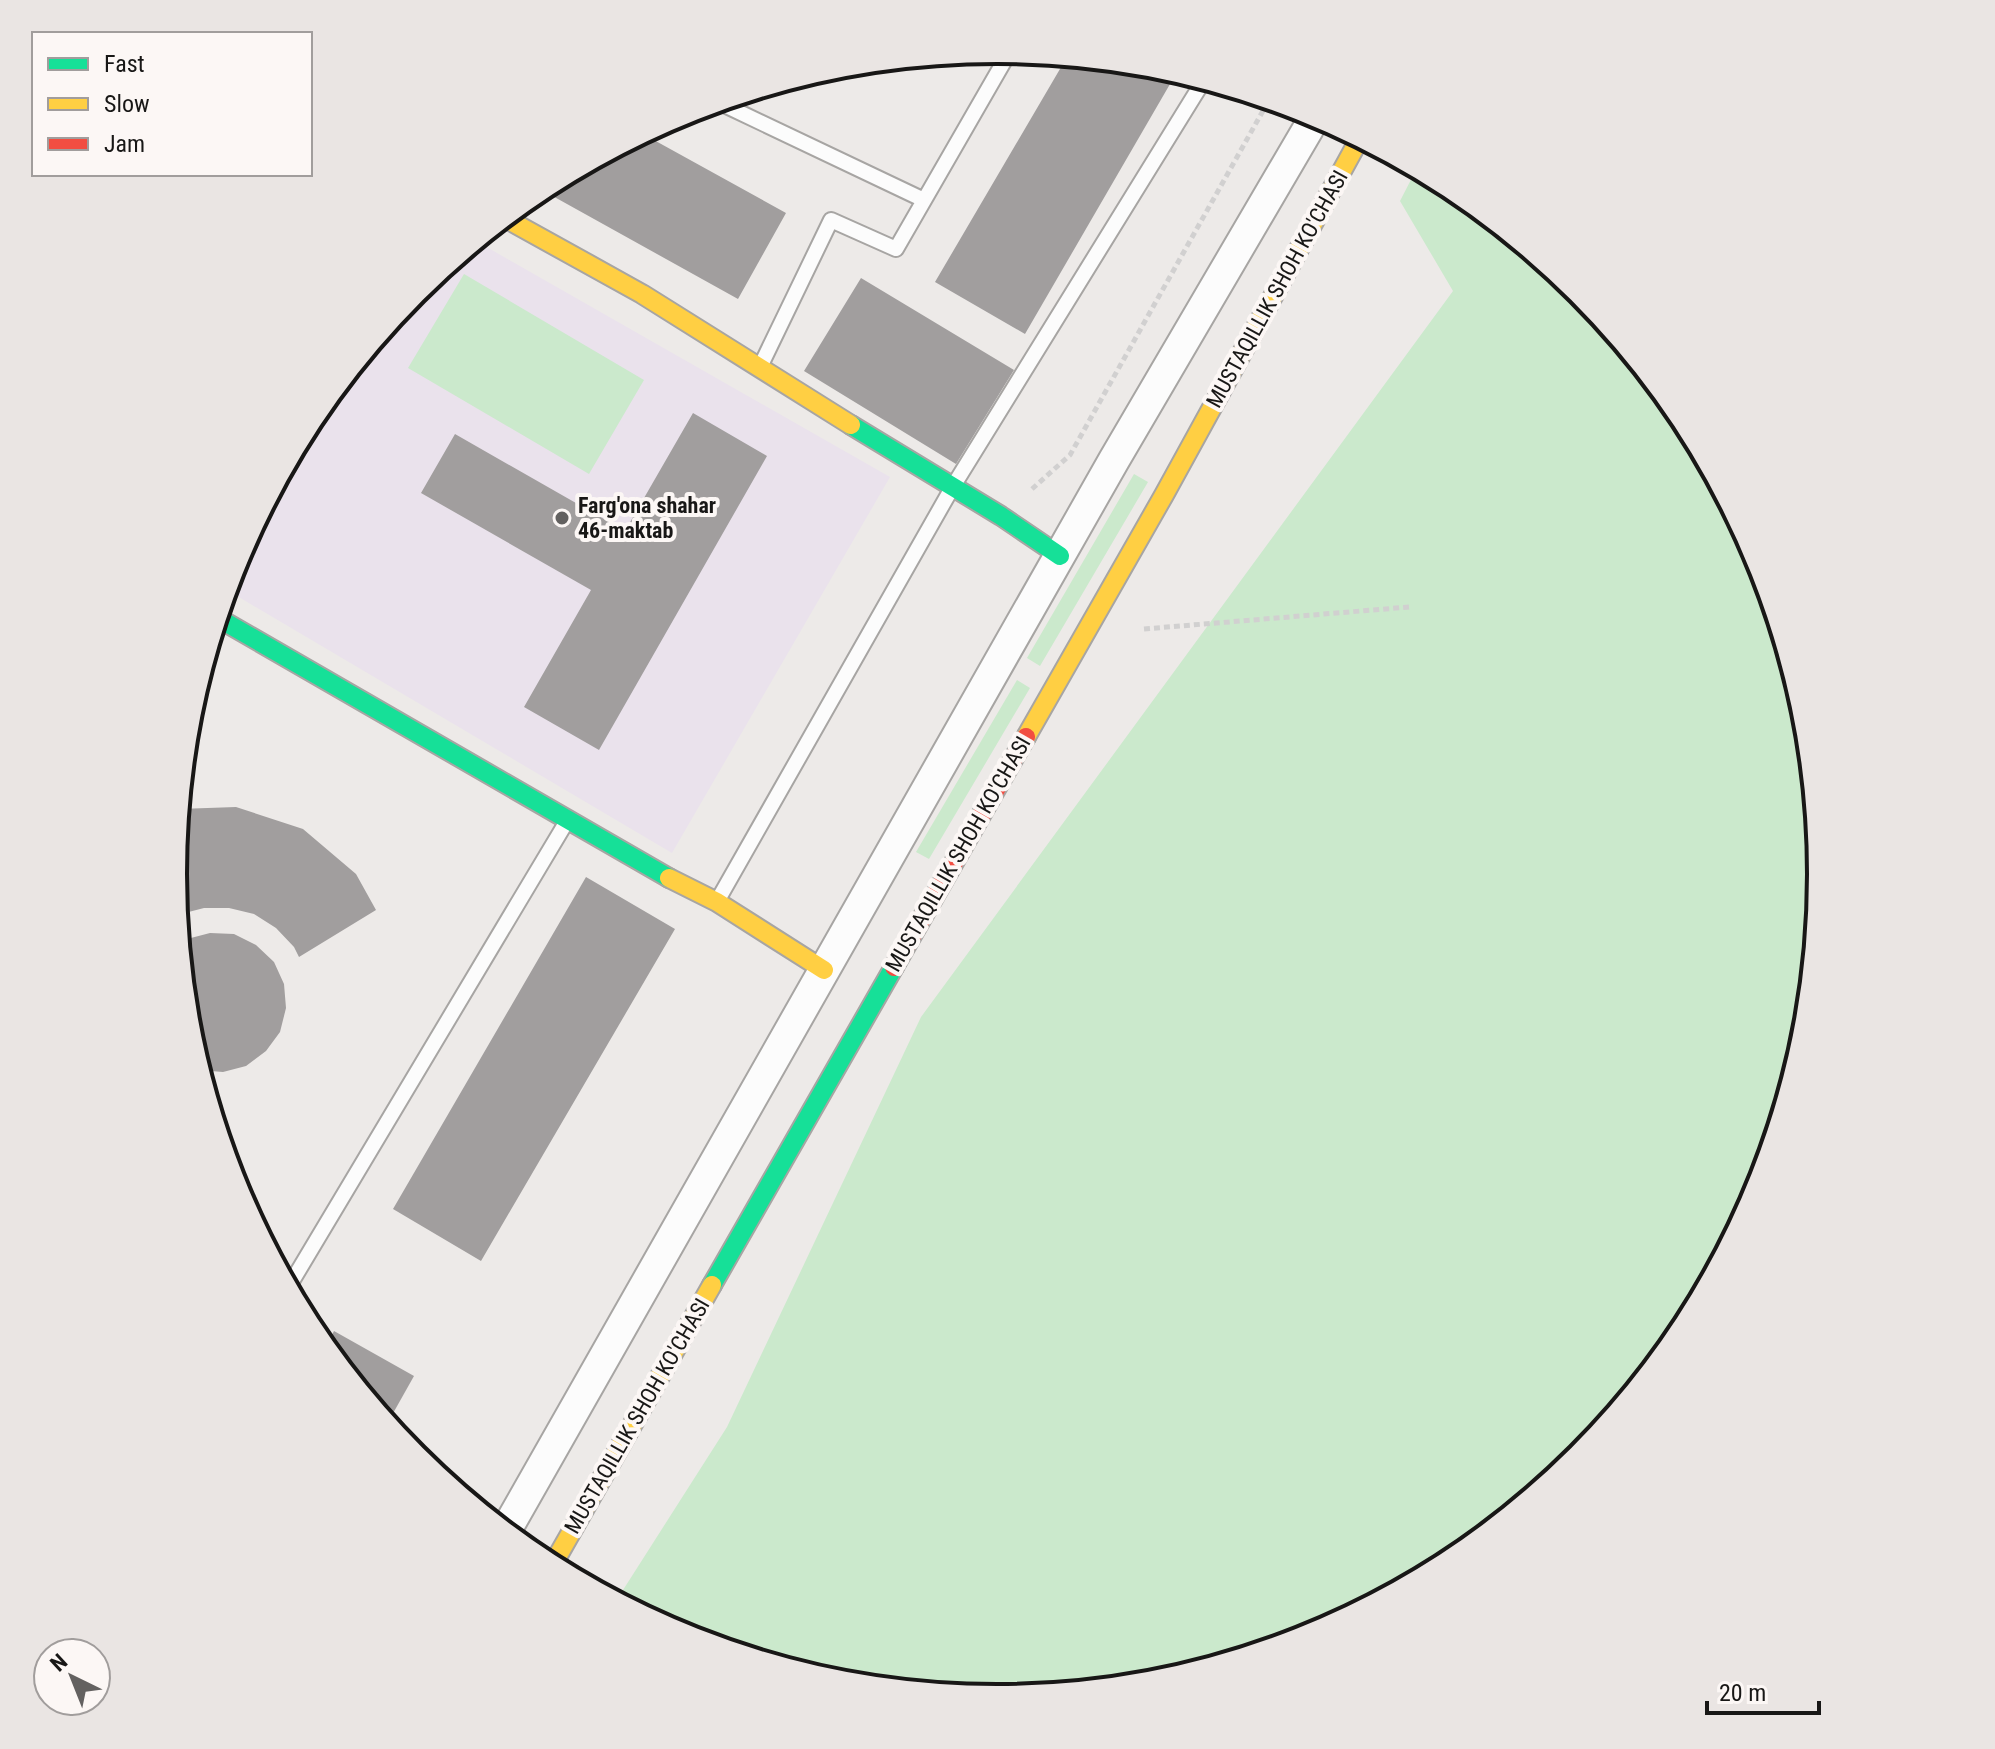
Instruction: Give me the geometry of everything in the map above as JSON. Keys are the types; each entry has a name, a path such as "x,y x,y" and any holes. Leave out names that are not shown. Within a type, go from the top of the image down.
{"street":[{"path":"510,1522 1060,556 1309,126"},
{"name":"MUSTAQILLIK SHOH KO'CHASI","path":"558,1555 1156,509 1355,147"},
{"path":"515,223 642,294 1001,516 1060,556"},
{"path":"227,623 717,902 824,970"}],"lane":[{"path":"759,369 831,220 896,249 1002,64"},
{"path":"717,902 952,488 1198,90"},
{"path":"732,109 924,200"},
{"path":"294,1277 568,819"}],"path":[{"path":"1001,516 1070,455 1264,109"},
{"path":"1144,629 1409,607"}],"shaded area":[{"name":"Farg'ona shahar 46-maktab","path":"485,246 890,477 672,853 237,596 271,516 296,469 354,381 424,301"}],"green space":[{"path":"1412,178 1491,231 1571,301 1641,381 1699,469 1724,516 1765,614 1780,665 1801,769 1806,821 1808,874 1801,980 1792,1033 1765,1135 1746,1185 1699,1280 1641,1368 1607,1409 1571,1448 1491,1518 1403,1576 1356,1601 1258,1642 1207,1657 1103,1678 1051,1683 998,1685 892,1678 839,1669 737,1642 687,1623 622,1592 727,1427 921,1017 1453,291 1400,201"},
{"path":"464,274 644,380 589,474 408,368"},
{"path":"1134,474 1148,482 1040,666 1027,658"},
{"path":"1017,680 1030,688 929,859 916,852"}],"building":[{"path":"1061,67 1170,83 1025,334 935,282"},
{"path":"655,141 786,213 738,299 554,197"},
{"path":"861,278 1014,370 956,464 804,371"},
{"path":"693,413 767,456 599,750 524,707 591,590 421,493 455,434 625,531"},
{"path":"236,807 303,829 356,874 376,910 299,957 276,928 254,914 229,908 204,908 188,912 190,809"},
{"path":"586,877 675,929 481,1261 393,1209"},
{"path":"210,933 234,934 256,945 274,962 284,984 286,1008 280,1032 266,1051 246,1066 223,1072 212,1071 194,980 190,938"},
{"path":"334,1331 414,1376 393,1414 354,1368 331,1336"}],"traffic: fast":[{"path":"851,425 1001,516 1060,556"},
{"path":"227,623 669,878"},
{"path":"712,1285 894,967"}],"traffic: slow":[{"path":"1026,737 1164,495 1355,147"},
{"path":"515,223 642,294 851,425"},
{"path":"669,878 717,902 824,970"},
{"path":"558,1555 712,1285"}],"traffic: jam":[{"path":"894,967 1026,737"}],"place":[{"name":"Farg'ona shahar 46-maktab","path":"562,518"}]}
